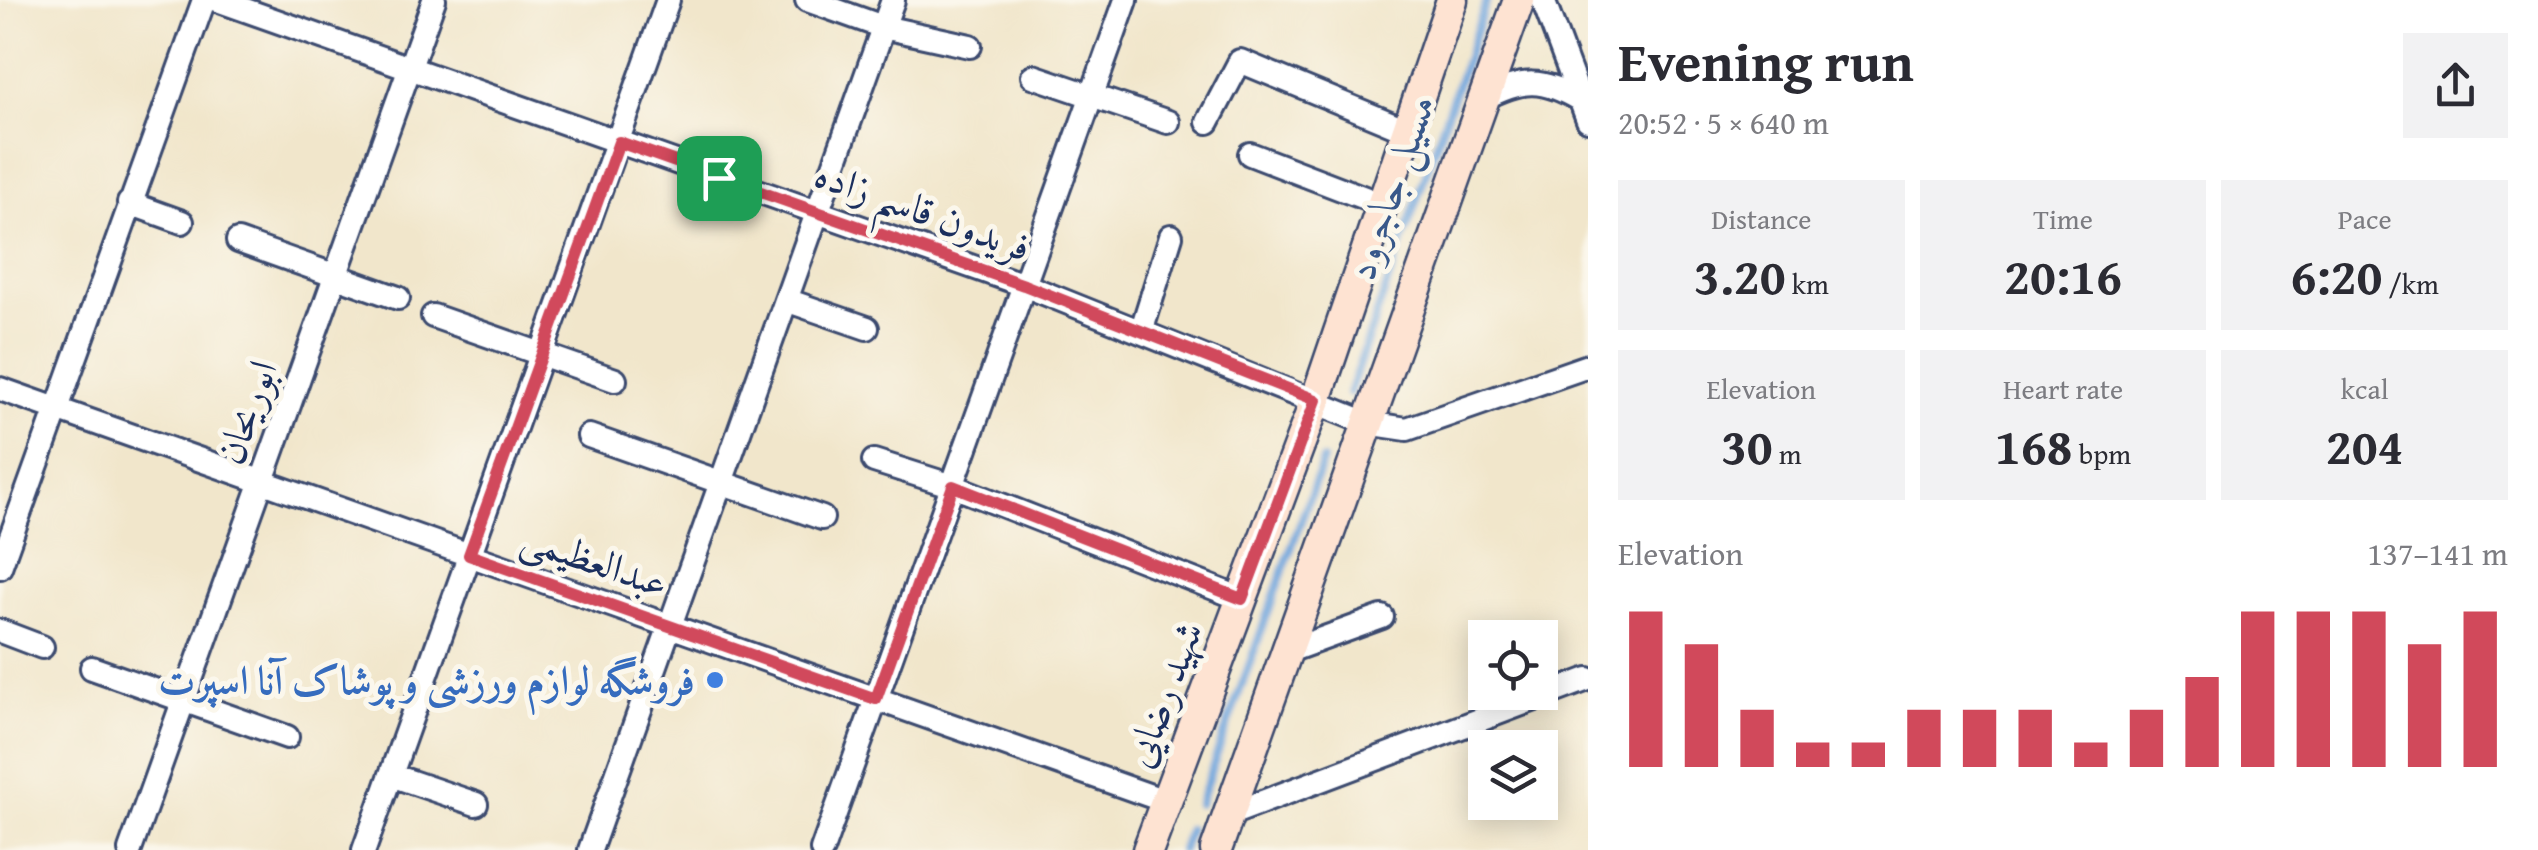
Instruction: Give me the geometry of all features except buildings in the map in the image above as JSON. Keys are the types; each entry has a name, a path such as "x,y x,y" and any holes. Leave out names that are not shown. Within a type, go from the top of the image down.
{"main road":[{"name":"شهید رضایی","path":"1148,850 1316,400 1452,0"},
{"path":"1216,850 1519,0"}],"street":[{"path":"0,566 204,0"},
{"name":"فریدون قاسم زاده","path":"217,0 1024,285 1316,400 1367,424"},
{"name":"ابوریحان","path":"130,850 434,0"},
{"path":"364,850 668,0"},
{"path":"807,0 883,27 970,46"},
{"path":"590,850 893,0"},
{"path":"822,850 1126,0"},
{"path":"1543,0 1586,106"},
{"path":"1208,122 1240,61 1409,131"},
{"path":"1033,76 1168,122"},
{"path":"1484,99 1506,86 1532,82 1558,87 1586,106"},
{"path":"1250,154 1384,205"},
{"path":"130,203 182,222"},
{"path":"1141,332 1172,236"},
{"path":"238,241 398,298"},
{"path":"786,300 867,328"},
{"path":"433,316 615,380"},
{"path":"1367,424 1407,429 1588,366"},
{"name":"عبدالعظیمی","path":"0,389 1166,801"},
{"path":"589,436 822,518"},
{"path":"874,461 953,486 1242,599"},
{"path":"1286,652 1382,617"},
{"path":"0,632 42,647"},
{"path":"92,668 287,737"},
{"path":"1228,816 1588,678"},
{"path":"391,775 476,804"}],"waterway":[{"name":"مسیل جاجرود","path":"1349,393 1487,0"},
{"name":"مسیل جاجرود","path":"1199,804 1323,460"},
{"name":"مسیل جاجرود","path":"1182,850 1189,829"}],"place":[{"name":"فروشگه لوازم ورزشی و پوشاک آنا اسپرت","path":"715,680"}],"route":[{"path":"619,142 719,178 1024,285 1316,400 1242,599 953,486 876,699 469,555 619,142"}]}
